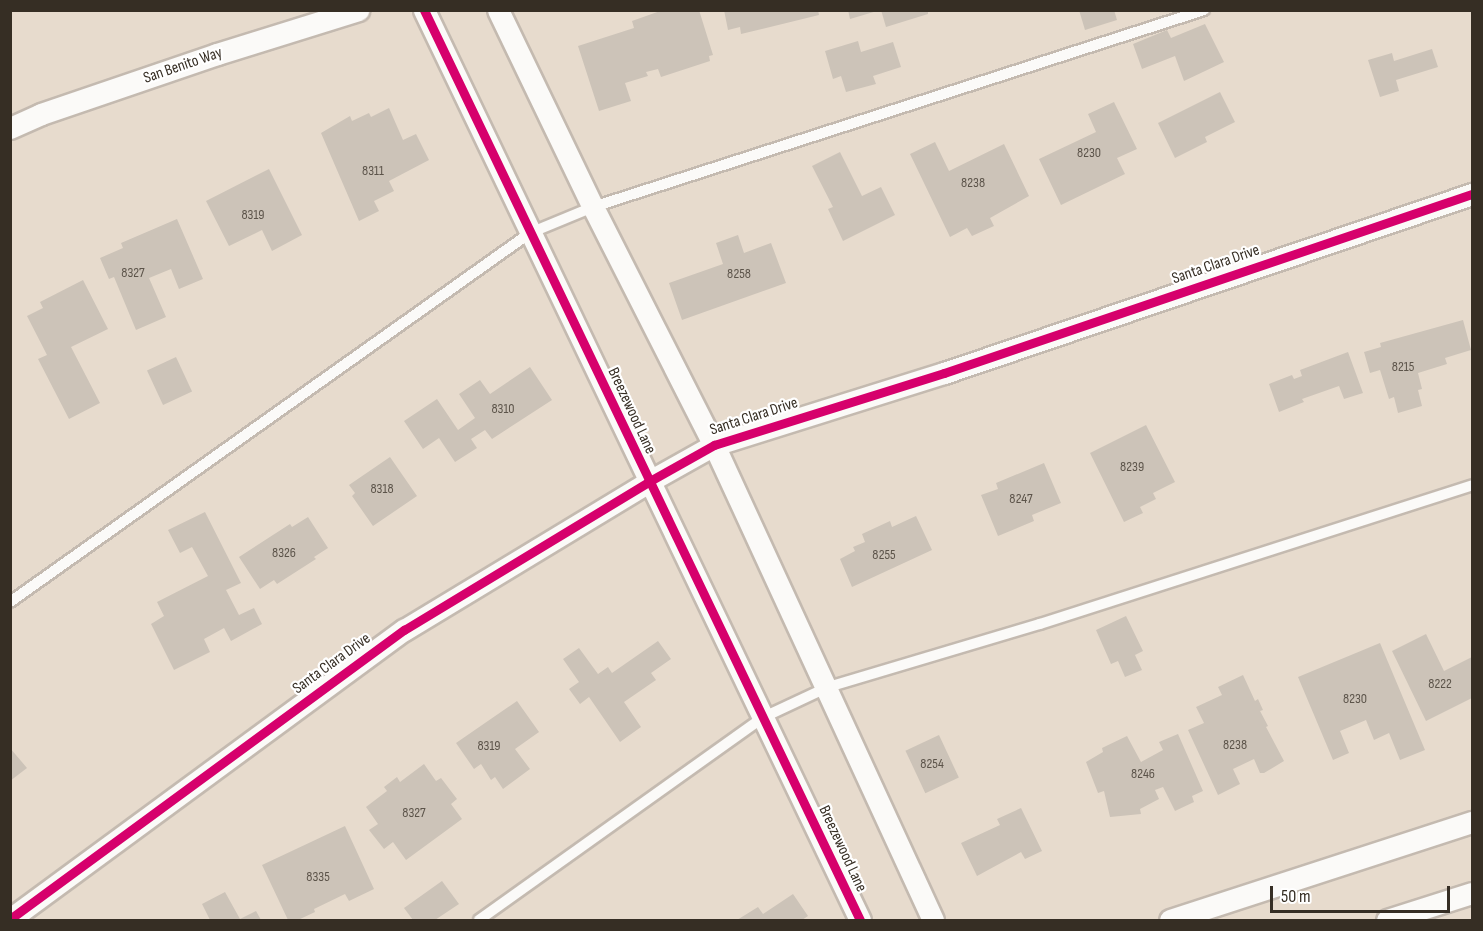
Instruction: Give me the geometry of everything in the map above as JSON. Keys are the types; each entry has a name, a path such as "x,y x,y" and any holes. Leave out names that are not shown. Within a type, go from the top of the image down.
{"street":[{"name":"San Benito Way","path":"10,128 41,114 206,58 358,10"},
{"name":"Breezewood Lane","path":"424,10 860,921"},
{"path":"498,10 593,207 714,444 828,687 933,921"},
{"name":"Santa Clara Drive","path":"10,919 404,630 714,444 944,373 1473,194"},
{"path":"1170,921 1473,822"},
{"path":"1387,921 1473,893"}],"lane":[{"path":"10,602 530,233 593,207 1204,10"},
{"path":"479,921 764,717 828,687 1040,624 1473,485"}],"building":[{"path":"663,10 699,10 713,55 709,56 710,61 661,77 658,69 646,72 648,76 625,83 631,101 599,111 578,46 634,28 632,21"},
{"path":"724,10 818,10 819,15 741,34 740,27 728,30"},
{"path":"848,10 877,10 877,11 850,19"},
{"path":"881,10 928,10 928,14 886,27"},
{"path":"1079,10 1114,10 1117,20 1085,30"},
{"path":"1205,24 1224,62 1184,81 1175,56 1142,69 1133,44 1167,30 1171,38"},
{"path":"858,41 861,52 893,42 901,67 873,76 876,84 846,92 841,76 833,79 825,51"},
{"path":"1432,49 1438,67 1396,80 1399,91 1380,97 1368,60 1392,53 1394,61"},
{"path":"1220,92 1235,122 1205,137 1207,142 1175,158 1158,123"},
{"path":"1114,102 1137,149 1117,158 1125,174 1061,205 1039,159 1096,132 1088,114"},
{"path":"389,108 403,140 416,134 429,160 389,181 394,191 374,201 379,211 359,221 321,133 350,116 352,121 369,113 371,117"},
{"path":"935,142 949,171 1004,144 1029,196 990,218 994,226 972,236 967,228 950,237 910,154"},
{"path":"840,152 862,196 881,187 895,215 843,241 828,209 833,207 812,166"},
{"path":"269,169 302,235 272,251 262,230 229,246 206,201"},
{"path":"177,219 203,279 179,289 171,269 149,278 166,317 136,330 114,277 109,279 100,258 123,248 121,243"},
{"path":"738,235 744,253 771,243 786,283 682,320 669,283 723,264 716,243"},
{"path":"83,280 108,329 71,347 100,403 69,419 38,359 47,355 27,316 43,308 40,302"},
{"path":"1463,320 1471,350 1445,358 1447,364 1418,373 1422,389 1418,390 1422,406 1398,413 1394,397 1389,399 1380,370 1370,373 1364,352 1381,347 1380,343"},
{"path":"1348,352 1363,393 1344,399 1339,386 1302,399 1304,402 1279,412 1269,384 1292,375 1294,379 1302,376 1300,370"},
{"path":"176,357 192,391 163,405 147,371"},
{"path":"530,367 552,400 492,439 485,430 471,439 477,448 455,462 439,438 423,449 404,421 437,399 458,430 475,418 459,394 480,380 490,394"},
{"path":"1146,425 1175,482 1153,493 1156,499 1140,507 1143,513 1124,522 1090,453"},
{"path":"390,457 417,496 373,526 352,496 355,493 349,485"},
{"path":"1044,463 1061,503 1032,515 1034,521 998,536 981,495 998,489 996,483"},
{"path":"205,512 241,583 226,590 239,615 254,608 262,624 231,641 224,628 204,639 210,652 174,670 151,624 164,616 157,602 208,576 192,547 180,553 168,530"},
{"path":"916,516 932,550 852,587 840,559 855,551 853,547 865,542 862,534 890,521 892,527"},
{"path":"308,517 328,548 314,557 316,559 277,584 274,580 260,589 239,557 290,524 292,527"},
{"path":"1126,616 1143,651 1135,655 1142,670 1125,677 1118,661 1111,664 1096,630"},
{"path":"1426,634 1444,671 1472,657 1472,698 1426,721 1392,651"},
{"path":"658,641 671,659 651,673 656,680 624,702 641,727 620,742 589,697 580,704 569,689 579,682 563,659 579,648 598,674 608,667 612,673"},
{"path":"1380,643 1425,750 1400,760 1389,733 1374,740 1366,720 1340,731 1349,753 1333,760 1298,677"},
{"path":"1243,675 1255,701 1258,699 1263,710 1260,711 1268,726 1266,727 1284,761 1264,773 1260,773 1254,759 1233,769 1240,784 1218,795 1188,730 1204,723 1196,707 1222,695 1218,687"},
{"path":"517,701 539,732 515,749 530,769 503,789 495,777 491,780 481,764 474,769 456,743"},
{"path":"1178,734 1203,791 1192,796 1194,802 1175,811 1163,787 1155,790 1159,799 1140,809 1141,814 1110,817 1104,791 1098,793 1086,762 1103,752 1102,748 1127,736 1141,762 1163,750 1159,742"},
{"path":"939,735 959,778 925,793 905,751"},
{"path":"10,748 27,768 10,781"},
{"path":"424,764 436,781 441,778 457,799 451,804 462,819 406,860 393,842 384,849 369,830 378,824 366,807 387,791 384,787 397,777 400,782"},
{"path":"1021,808 1042,851 1025,859 1021,852 977,876 961,843 1000,825 997,819"},
{"path":"345,826 374,889 349,901 345,894 314,909 315,912 298,920 288,920 262,865"},
{"path":"442,881 459,904 435,920 413,920 404,908"},
{"path":"225,892 240,919 256,911 261,920 210,920 202,904"},
{"path":"793,894 808,916 802,920 737,920 758,907 763,914"}],"cycle path":[{"path":"424,10 860,920"},
{"path":"10,919 404,630 648,482 714,445 944,373 1472,194"}]}
